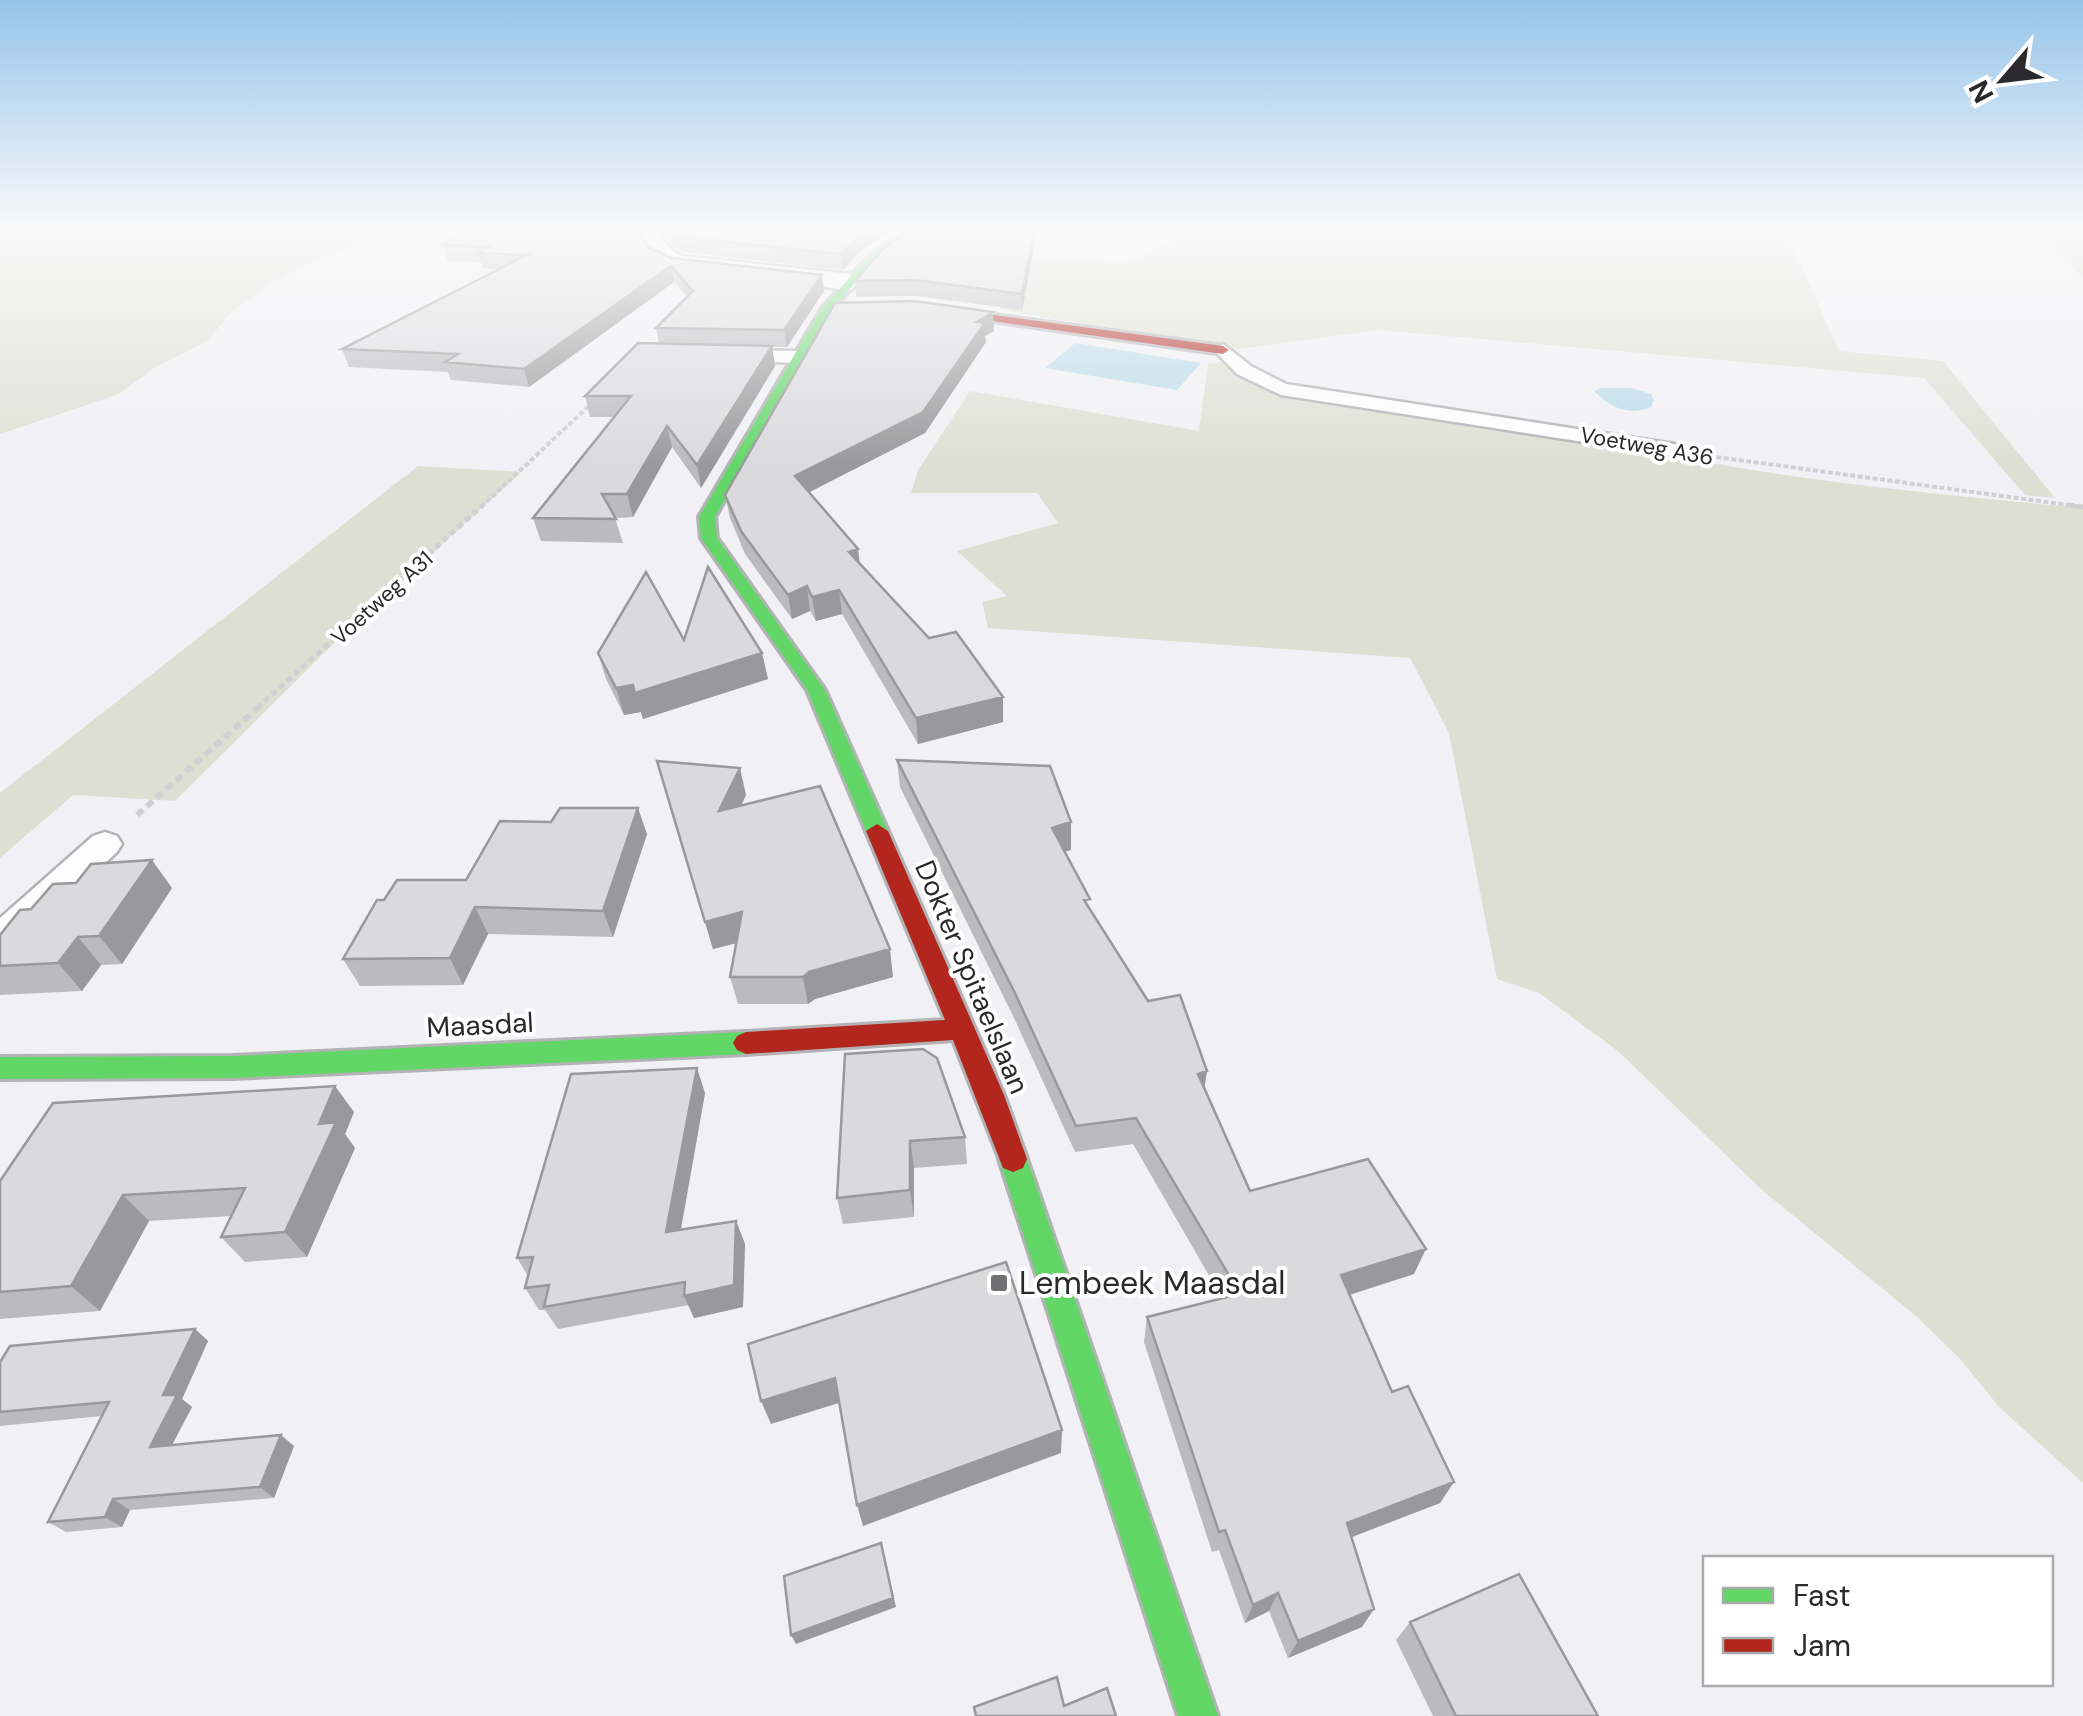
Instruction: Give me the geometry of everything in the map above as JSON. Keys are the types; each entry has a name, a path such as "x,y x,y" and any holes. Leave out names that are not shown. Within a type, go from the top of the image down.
{"street":[{"name":"Dokter Spitaelslaan","path":"829,307 707,517 709,538 816,690 990,1095 1052,1270 1198,1716"},
{"path":"900,307 1223,350"},
{"path":"826,310 864,308"},
{"name":"Maasdal","path":"0,1068 232,1067 962,1029"}],"lane":[{"name":"Voetweg A36","path":"1223,350 1244,370 1281,389 1674,450"},
{"path":"701,356 799,357"},
{"path":"0,940 104,844"}],"path":[{"name":"Voetweg A31","path":"104,844 415,569 601,394"},
{"name":"Voetweg A36","path":"1674,450 1761,466 2083,506"}],"shaded area":[{"path":"0,307 238,307 209,340 154,368 119,394 0,434"},
{"path":"1819,307 1839,351 1943,361 2055,498 2025,495 1924,378 1379,330 1231,350 998,309"},
{"path":"1224,362 1283,393 1347,407 1480,420 1804,478 2083,508 2083,1483 1999,1407 1961,1360 1916,1316 1762,1190 1618,1051 1539,993 1497,979 1449,733 1410,658 988,628 982,602 1007,596 957,551 1058,523 1037,493 911,493 918,470 970,391 1199,431 1208,364"},
{"path":"418,466 521,472 329,648 175,801 73,795 0,858 0,793"}],"water":[{"path":"1075,343 1201,363 1177,390 1045,368"},
{"path":"1631,388 1651,394 1654,400 1651,407 1628,411 1613,406 1594,391"}],"building":[{"path":"425,307 612,307 524,369 445,362 458,354 342,349"},
{"path":"677,307 800,307 784,330 656,328"},
{"path":"833,307 958,307 993,312 977,322 985,323 923,412 795,476 858,549 849,552 929,638 956,632 1003,697 916,718 839,590 812,597 807,586 788,595 741,531 725,495"},
{"path":"638,343 772,346 697,465 667,426 627,494 602,494 616,519 533,518 631,396 585,396"},
{"path":"708,567 762,653 635,693 633,685 616,688 598,653 646,572 684,640"},
{"path":"897,760 1050,766 1071,822 1052,828 1090,899 1084,900 1148,1001 1180,995 1207,1071 1198,1074 1250,1191 1368,1159 1426,1249 1341,1275 1392,1392 1408,1386 1454,1482 1347,1523 1374,1609 1298,1641 1278,1593 1253,1605 1225,1530 1219,1532 1147,1317 1240,1294 1136,1118 1076,1126 1015,993"},
{"path":"657,761 740,768 719,811 820,786 890,949 803,977 730,977 742,912 705,922"},
{"path":"560,808 638,808 603,911 475,907 450,958 343,959 377,900 384,900 397,880 466,880 500,821 551,822"},
{"path":"152,860 99,936 78,937 58,963 0,966 0,935 20,910 31,909 53,884 76,883 91,864"},
{"path":"923,1049 937,1058 965,1137 910,1141 910,1190 837,1198 845,1054"},
{"path":"697,1068 666,1232 736,1221 734,1285 684,1296 685,1282 544,1307 549,1285 525,1288 533,1257 517,1258 571,1074"},
{"path":"335,1086 319,1124 336,1122 285,1232 221,1237 245,1188 123,1195 71,1286 0,1292 0,1181 53,1103"},
{"path":"1006,1262 1062,1430 857,1505 835,1378 761,1401 748,1344"},
{"path":"195,1329 163,1395 177,1395 150,1447 281,1435 260,1487 113,1499 105,1517 48,1522 109,1402 0,1412 0,1362 10,1346"},
{"path":"881,1543 893,1598 791,1635 784,1576"},
{"path":"1519,1574 1598,1716 1456,1716 1410,1622"},
{"path":"1057,1677 1064,1706 1107,1688 1116,1716 976,1716 974,1707"}],"traffic: fast":[{"path":"829,307 707,517 709,538 816,690 877,831"},
{"path":"0,1068 232,1067 746,1043"},
{"path":"1013,1159 1198,1716"}],"traffic: jam":[{"path":"919,308 1223,350"},
{"path":"877,831 990,1095 1013,1159"},
{"path":"746,1043 962,1029"}],"place":[{"name":"Lembeek Maasdal","path":"999,1283"}]}
